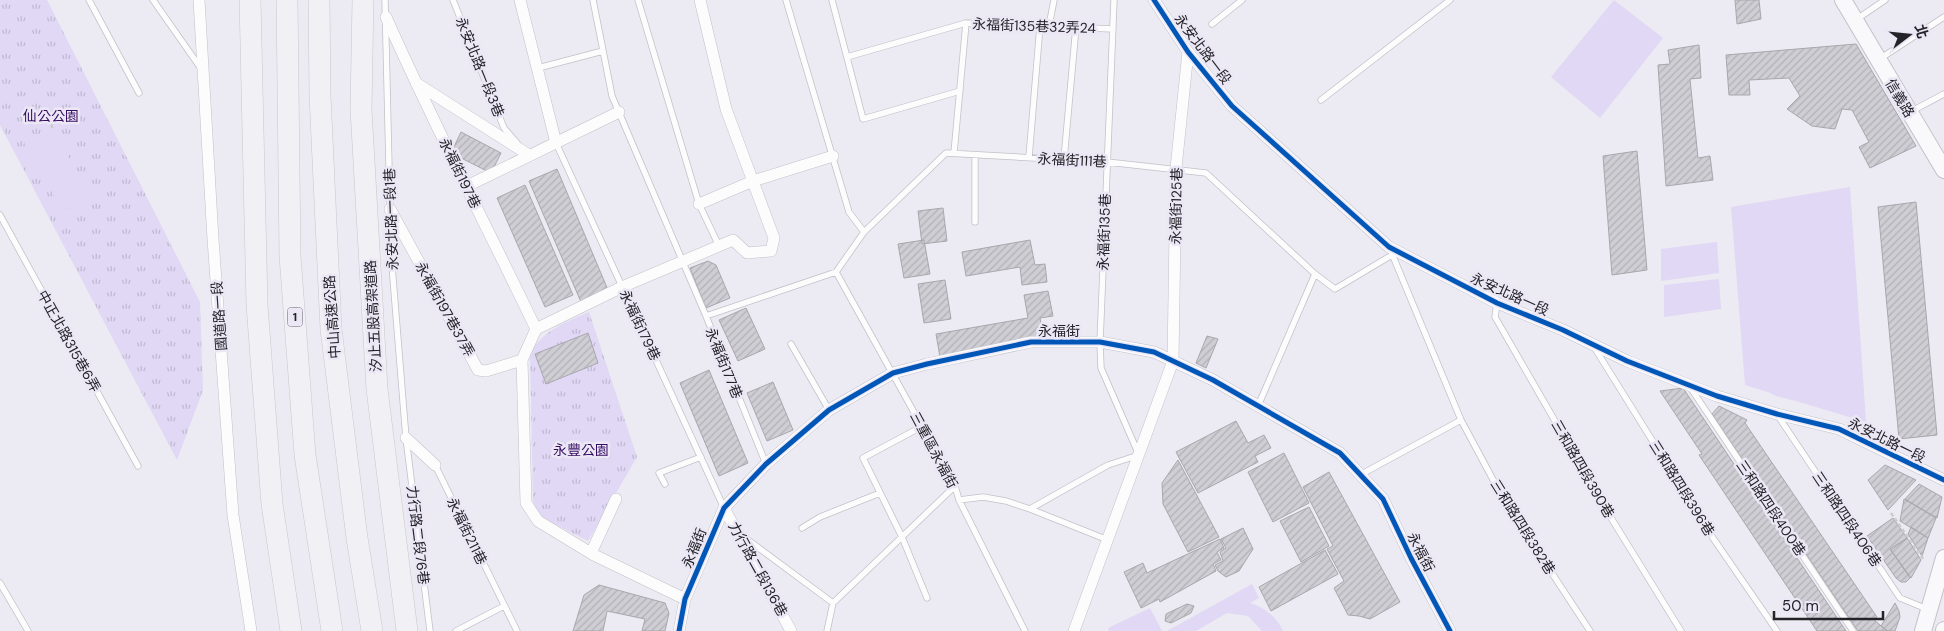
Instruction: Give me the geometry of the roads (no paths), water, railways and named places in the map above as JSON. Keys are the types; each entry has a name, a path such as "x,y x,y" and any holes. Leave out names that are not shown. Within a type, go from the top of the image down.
{"highway":[{"path":"250,0 257,305 272,504 291,631"},
{"name":"1","path":"287,0 290,256 305,455 332,631"},
{"name":"中山高速公路","path":"319,0 320,96 331,330 357,538 372,631"},
{"name":"汐止五股高架道路","path":"363,0 361,109 377,389 407,631"}],"street":[{"name":"國道路一段","path":"199,0 213,239 233,515 251,631"},
{"path":"520,0 556,143"},
{"path":"685,600 590,552 538,521 526,503 522,360 536,330 622,287 733,240 747,253 771,251 774,238 726,109 700,0"},
{"name":"永安北路一段","path":"1154,0 1188,52 1232,106 1390,251 1497,304 1590,342 1627,361 1717,396 1777,414 1839,429 1944,480"},
{"name":"信義路","path":"1843,0 1944,170"},
{"name":"永福街197巷","path":"386,17 414,82 467,186 536,330"},
{"name":"永福街125巷","path":"1074,631 1173,361 1176,168 1188,52"},
{"path":"414,82 529,155"},
{"path":"467,186 619,112"},
{"path":"698,204 753,181 833,156"},
{"name":"永福街197巷37弄","path":"390,209 478,370 486,371 522,360"},
{"name":"永福街","path":"679,631 685,600 724,508 764,460 829,410 893,373 1031,342 1100,342 1154,352 1213,380 1340,453 1383,499 1446,630"},
{"name":"永福街211巷","path":"406,438 435,465"},
{"path":"590,552 616,499"},
{"name":"力行路二段136巷","path":"724,508 791,631"},
{"path":"1923,631 1944,558"}],"lane":[{"path":"89,0 139,93"},
{"path":"153,0 204,73"},
{"name":"永安北路一段1巷","path":"385,0 389,229 406,438"},
{"name":"永安北路一段3巷","path":"453,0 504,128 529,155"},
{"path":"593,0 612,96 706,316 764,460"},
{"path":"638,0 698,204 718,246"},
{"path":"786,0 850,212 864,232"},
{"path":"832,0 863,119 960,91"},
{"path":"1049,26 1054,0"},
{"name":"永福街135巷","path":"1114,0 1100,342 1101,368 1139,455"},
{"path":"1212,24 1242,0"},
{"path":"1321,100 1450,0"},
{"path":"1856,20 1885,0"},
{"path":"1878,60 1944,18"},
{"path":"847,57 966,23"},
{"name":"永福街135巷32弄24","path":"954,154 966,23 1113,29"},
{"path":"1029,157 1040,26"},
{"path":"1064,159 1076,27"},
{"path":"538,68 603,51"},
{"path":"1909,112 1944,94"},
{"name":"永福街179巷","path":"556,143 724,508"},
{"path":"706,316 836,272 864,232 946,153 954,154"},
{"name":"永福街111巷","path":"954,154 1107,162 1176,168 1206,173 1315,274 1335,289 1390,251"},
{"path":"975,155 975,222"},
{"name":"中正北路315巷6弄","path":"0,216 138,466"},
{"name":"三和路四段382巷","path":"1390,251 1461,420 1505,502 1590,631"},
{"name":"永福街177巷","path":"682,261 764,460"},
{"name":"三重區永福街","path":"836,272 955,486 959,500 1025,631"},
{"path":"1258,406 1315,274"},
{"name":"三和路四段390巷","path":"1497,304 1495,316 1608,513 1681,631"},
{"name":"三和路四段396巷","path":"1590,342 1713,538 1777,631"},
{"path":"791,344 829,410"},
{"name":"三和路四段400巷","path":"1689,386 1853,631"},
{"name":"三和路四段406巷","path":"1777,414 1900,598 1929,610"},
{"path":"1360,475 1461,420"},
{"path":"921,427 863,458 902,536 928,598"},
{"name":"力行路二段76巷","path":"406,438 430,631"},
{"path":"1030,509 1108,465 1139,455"},
{"path":"664,484 659,473 701,457"},
{"name":"永福街211巷","path":"435,465 517,631"},
{"path":"827,631 832,602 955,486"},
{"path":"802,528 820,517 880,493"},
{"path":"959,500 983,497 1006,500 1108,540"},
{"path":"738,533 832,602"},
{"path":"0,583 28,631"},
{"path":"456,631 504,606"}],"park label":[{"name":"仙公公園","path":"51,116"},
{"name":"永豐公園","path":"581,450"}]}
